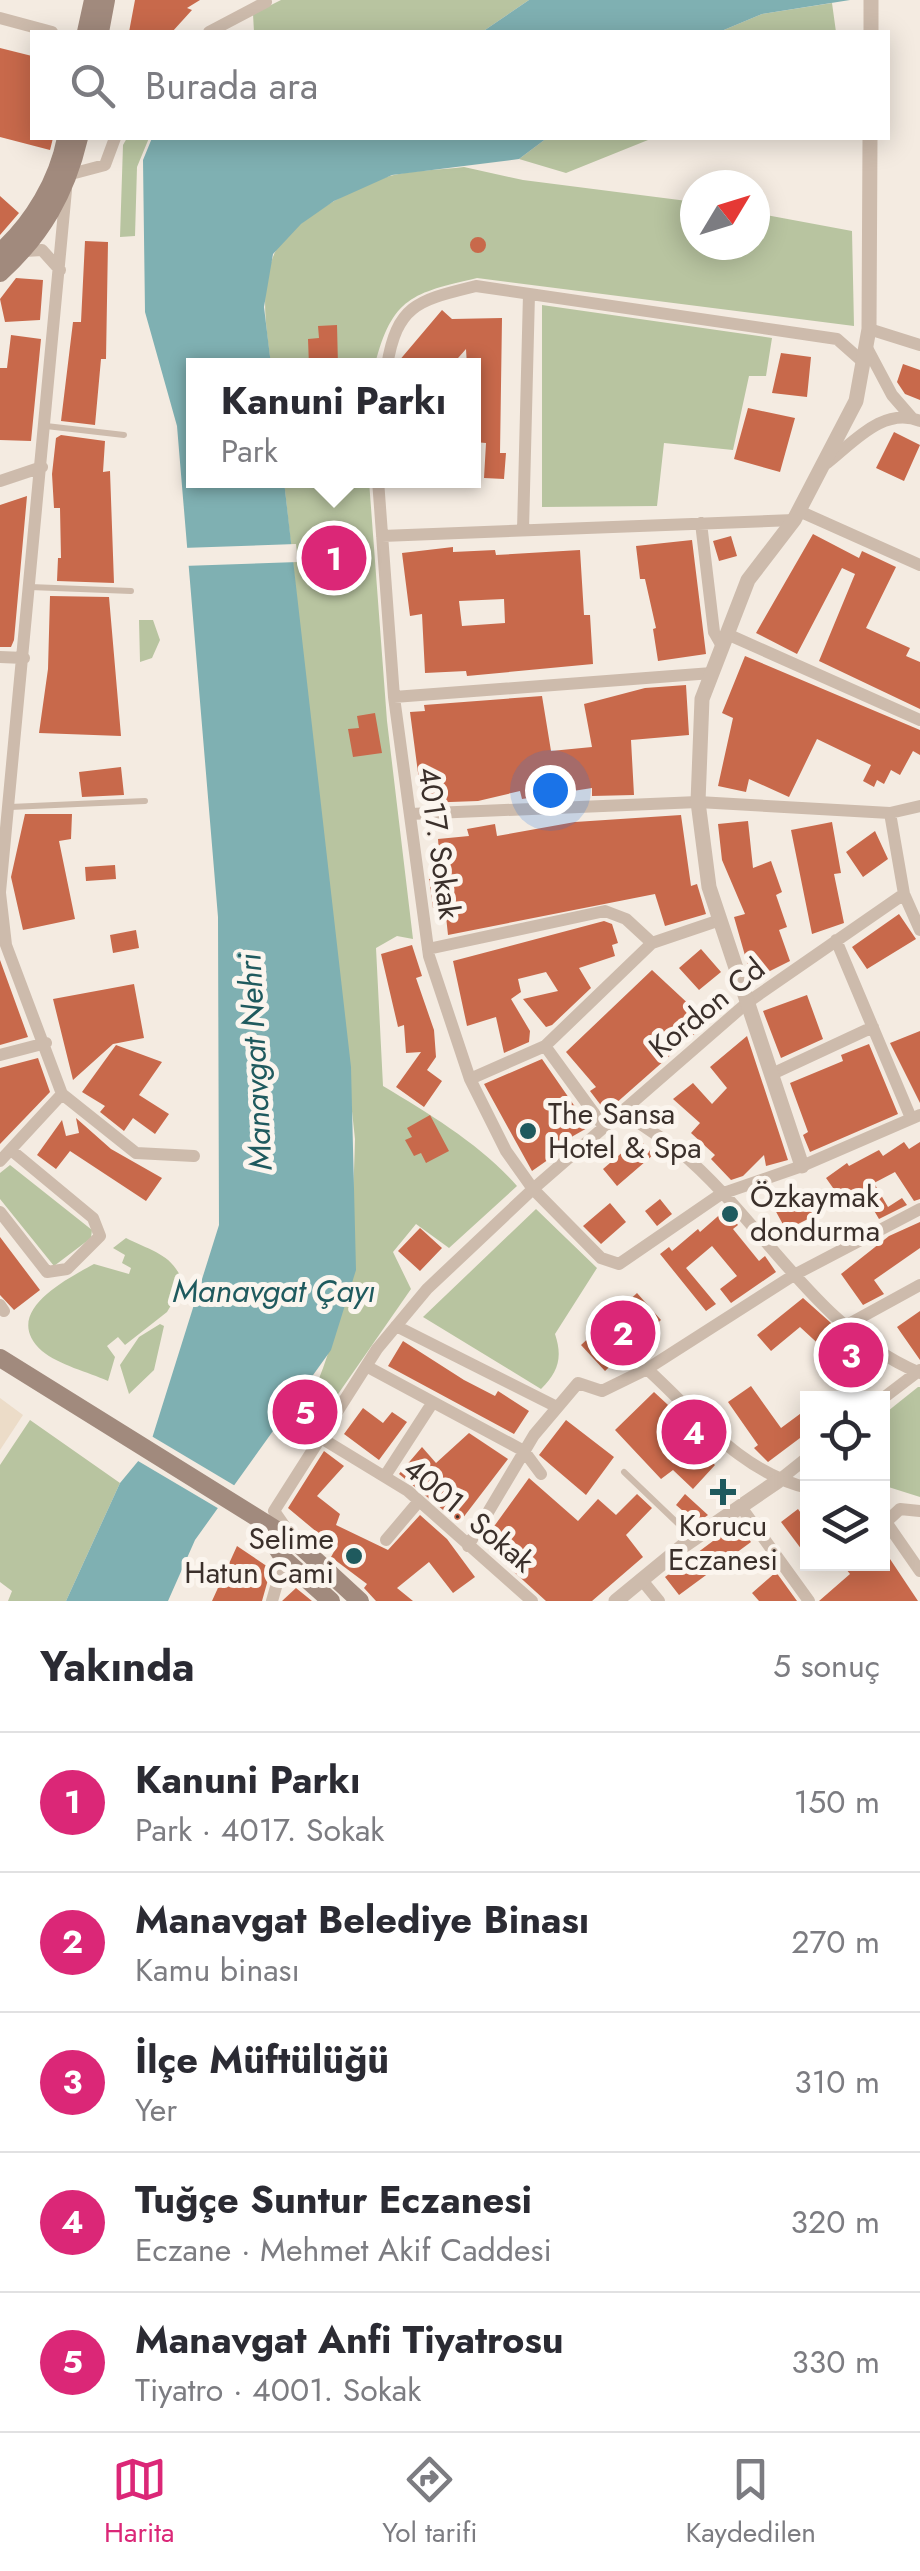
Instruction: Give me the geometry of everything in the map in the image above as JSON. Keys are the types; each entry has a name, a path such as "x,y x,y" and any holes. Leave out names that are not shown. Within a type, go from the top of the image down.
{"main road":[{"path":"86,30 93,0"},
{"path":"100,30 106,0"},
{"path":"0,252 26,224 51,184 65,140"},
{"path":"0,273 25,250 69,178 78,140"},
{"path":"0,1358 296,1542 360,1601"},
{"path":"0,1367 87,1413"},
{"path":"258,1520 284,1560 331,1601"}],"street":[{"path":"871,30 872,0"},
{"path":"212,30 266,1"},
{"path":"0,18 45,30"},
{"path":"113,140 105,164 69,178 7,799 0,893 2,928 62,1094 136,1152 194,1156"},
{"path":"802,1166 708,887 698,802 702,699 748,580 796,515 856,400 866,346 870,140"},
{"path":"25,250 48,253 60,270"},
{"path":"388,358 392,332 423,299 476,286 866,346 920,345"},
{"path":"523,530 529,294"},
{"path":"866,346 892,395 916,420"},
{"path":"827,462 885,420 896,415 916,420"},
{"path":"0,481 42,468"},
{"name":"4017. Sokak","path":"379,488 394,697 428,949 470,1079 506,1151 533,1189 601,1258 619,1264 721,1194"},
{"path":"382,536 701,523 796,515 920,565"},
{"path":"701,523 714,632 725,640 920,720"},
{"path":"0,658 24,658"},
{"path":"394,697 712,673"},
{"path":"410,814 698,802 890,813 920,806"},
{"path":"890,813 904,894 920,930"},
{"name":"Kordon Cd","path":"296,1542 274,1512 366,1366 427,1289 533,1189 748,1002 904,894"},
{"path":"428,949 606,911 626,919 652,944"},
{"path":"470,1079 545,1046 652,944 720,920"},
{"path":"721,1194 802,1166 916,1116 836,940"},
{"path":"772,1074 873,1028"},
{"path":"0,1055 46,1043"},
{"path":"545,1046 604,1128"},
{"path":"0,1160 62,1094"},
{"path":"622,1112 679,1152 794,1275 847,1324 889,1359 919,1372"},
{"path":"0,1212 47,1272 67,1269 100,1236 93,1218 11,1150"},
{"path":"468,1546 524,1451 578,1383 602,1391 647,1369 794,1275 920,1209"},
{"path":"847,1324 920,1285"},
{"path":"396,1326 557,1407"},
{"path":"366,1366 431,1405 524,1451 541,1474"},
{"path":"647,1369 722,1444 778,1481 800,1483"},
{"path":"890,1392 919,1372"},
{"path":"384,1476 431,1405"},
{"name":"4001. Sokak","path":"321,1438 419,1501 532,1601"},
{"path":"616,1601 800,1463"},
{"path":"386,1540 419,1501"},
{"path":"741,1507 809,1601"},
{"path":"890,1516 900,1508 920,1511"},
{"path":"890,1528 920,1571"},
{"path":"272,1601 284,1560"},
{"path":"641,1579 659,1601"}],"lane":[{"path":"45,426 124,435"},
{"path":"30,588 131,591"},
{"path":"7,799 144,801"},
{"path":"624,1472 694,1539"}],"green space":[{"path":"281,0 529,0 485,30 254,30 253,14"},
{"path":"832,3 836,30 724,30 762,14"},
{"path":"126,140 148,140 137,167 135,236 120,237"},
{"path":"544,140 648,140 566,173 519,159"},
{"path":"464,167 523,180 680,200 680,260 770,260 770,216 852,231 854,326 477,278 436,288 408,302 389,325 377,358 270,358 266,283 281,244 308,218 344,195 394,175"},
{"path":"542,305 772,338 766,376 749,376 733,450 664,443 657,506 542,507"},
{"path":"285,488 370,488 387,721 413,939 397,936 376,948 383,1086 471,1144 517,1186 449,1248 416,1224 393,1252 411,1289 336,1397 318,1381 342,1293 355,1139"},
{"path":"139,620 153,620 160,640 152,658 140,662"},
{"path":"10,1165 92,1230 91,1238 54,1266 0,1199 0,1173"},
{"path":"536,1209 597,1268 555,1334 557,1364 541,1389 423,1317"},
{"path":"126,1238 168,1260 183,1285 167,1312 125,1345 118,1337 107,1346 115,1357 108,1381 49,1356 31,1337 28,1324 41,1299 94,1264 129,1274 131,1268 122,1263 125,1255 113,1248"},
{"path":"160,1324 164,1326 154,1370 129,1394 120,1365 139,1337"},
{"path":"920,1387 920,1497 890,1488 890,1409"},
{"path":"30,1420 120,1483 66,1601 8,1601 12,1591 0,1582 0,1465"}],"shaded area":[{"path":"0,1398 23,1415 0,1450"}],"water":[{"path":"529,0 850,0 762,14 724,30 485,30"},
{"name":"Manavgat Çayı","path":"151,140 544,140 519,159 392,175 334,201 301,224 273,254 264,307 270,358 186,358 186,488 285,488 351,1067 356,1270 331,1350 195,1540 168,1601 66,1601 120,1483 149,1448 219,1225 218,917 177,426 145,312 143,160"}],"pier":[{"path":"296,544 298,562 183,566 182,548"},
{"path":"148,1434 237,1487 221,1510 133,1458"}],"building":[{"path":"135,0 200,0 187,8 192,10 174,30 129,30"},
{"path":"0,48 30,56 30,140 52,140 50,150 0,137"},
{"path":"0,196 19,213 0,235"},
{"path":"478,237 486,245 478,253 470,245"},
{"path":"85,241 108,242 106,359 101,359 95,425 61,421 73,322 81,322"},
{"path":"16,278 43,280 40,320 5,322 0,299"},
{"path":"442,310 452,319 502,318 500,453 506,453 504,479 484,478 481,358 467,358 466,349 458,358 401,358"},
{"path":"337,325 338,358 309,358 308,339 319,338 318,326"},
{"path":"11,335 41,339 31,441 0,440 0,368 7,368"},
{"path":"781,353 811,357 807,397 772,393"},
{"path":"903,364 920,370 920,400 905,394 897,382"},
{"path":"748,408 795,418 780,472 734,459"},
{"path":"894,432 920,445 904,481 876,468"},
{"path":"61,435 105,441 103,472 110,471 114,583 57,581 61,558 60,508 54,508 52,474 56,438"},
{"path":"27,496 14,640 11,647 0,647 0,505"},
{"path":"813,534 859,558 862,551 896,567 866,628 910,648 906,656 920,662 920,709 819,661 855,574 842,568 797,654 756,633"},
{"path":"731,536 737,556 719,561 713,541"},
{"path":"692,540 706,654 658,661 653,629 656,628 645,579 640,579 636,546"},
{"path":"453,547 453,552 495,550 496,555 580,550 584,615 590,615 593,664 467,676 466,671 425,673 422,614 410,616 402,553","holes":["504,599 505,623 462,626 459,601"]},
{"path":"50,596 109,597 121,736 39,733 48,669"},
{"path":"745,656 920,730 920,755 913,751 900,775 891,770 884,784 877,780 874,787 863,781 871,765 817,739 789,797 749,779 746,792 718,786 733,718 722,713"},
{"path":"686,685 689,735 631,740 634,795 592,796 592,788 522,799 520,791 478,801 422,803 410,712 425,711 424,705 542,696 551,751 592,747 584,704 645,688"},
{"path":"375,713 382,753 353,757 348,729 359,728 357,716"},
{"path":"121,767 124,795 82,797 79,772"},
{"path":"25,814 72,814 71,839 59,841 75,919 23,930 11,877"},
{"path":"681,815 691,886 697,884 706,914 665,926 655,894 448,935 445,907 433,908 429,879 441,878 438,839 469,836 467,829 495,824 497,836 575,822"},
{"path":"748,821 753,868 771,861 782,892 776,895 787,927 779,930 790,961 752,980 734,917 745,914 722,860 718,824"},
{"path":"832,822 841,873 834,874 844,923 812,934 791,830"},
{"path":"875,831 888,859 863,877 846,852"},
{"path":"115,865 116,879 86,881 85,867"},
{"path":"899,914 916,939 867,969 852,947"},
{"path":"604,921 612,924 618,943 612,945 615,956 579,968 591,988 552,1025 546,1027 523,999 558,991 546,972 518,979 521,992 511,999 530,1031 529,1042 504,1053 496,1017 467,1026 453,961"},
{"path":"136,930 139,948 113,953 110,935"},
{"path":"412,945 422,976 416,978 434,1030 436,1057 427,1070 442,1081 424,1107 396,1087 421,1052 406,1053 404,1025 398,1027 381,954"},
{"path":"701,949 721,972 699,990 679,968"},
{"path":"0,960 28,1037 0,1045"},
{"path":"652,970 708,1022 606,1112 590,1091 596,1087 566,1052"},
{"path":"134,984 144,1038 113,1044 73,1080 53,999"},
{"path":"807,995 823,1039 781,1058 763,1011"},
{"path":"920,1031 920,1103 890,1043"},
{"path":"747,1036 788,1160 766,1166 764,1155 743,1176 731,1180 711,1159 715,1155 691,1133 700,1123 673,1099 693,1083 712,1104 727,1088 710,1067"},
{"path":"869,1044 898,1114 810,1152 803,1135 808,1132 790,1083 843,1061 841,1055"},
{"path":"116,1045 162,1062 139,1095 169,1114 155,1134 133,1118 124,1131 100,1112 105,1106 82,1092"},
{"path":"38,1058 50,1092 0,1144 0,1068"},
{"path":"542,1059 589,1127 559,1144 562,1150 532,1171 484,1084"},
{"path":"430,1115 449,1151 426,1163 421,1153 414,1156 405,1140 412,1137 407,1128"},
{"path":"76,1118 111,1149 162,1178 146,1201 70,1151 56,1169 37,1155 62,1120 66,1136 79,1133"},
{"path":"639,1138 653,1155 617,1186 603,1169"},
{"path":"904,1142 909,1149 920,1142 920,1199 914,1201 895,1172 874,1183 888,1207 902,1198 907,1205 879,1219 863,1192 845,1205 826,1178 847,1163 849,1166 879,1150 883,1156"},
{"path":"801,1193 814,1216 786,1230 774,1208"},
{"path":"660,1199 672,1214 657,1226 645,1211"},
{"path":"610,1203 626,1222 601,1244 583,1226"},
{"path":"725,1210 738,1225 733,1229 759,1261 765,1256 776,1272 731,1303 720,1289 737,1276 712,1246 686,1268 716,1304 706,1311 660,1254 669,1247 672,1251"},
{"path":"920,1222 920,1248 874,1280 884,1294 863,1305 841,1274 889,1236"},
{"path":"420,1228 442,1248 420,1271 398,1251"},
{"path":"0,1237 40,1290 14,1310 0,1295"},
{"path":"637,1293 661,1320 651,1329 651,1343 641,1348 633,1345 605,1371 581,1345"},
{"path":"803,1298 868,1356 850,1373 800,1327 771,1351 757,1335"},
{"path":"920,1311 920,1360 897,1327"},
{"path":"403,1341 464,1380 495,1396 498,1391 529,1411 514,1434 388,1366"},
{"path":"751,1386 781,1428 800,1414 800,1438 768,1462 754,1448 758,1445 728,1402"},
{"path":"654,1392 693,1428 685,1437 715,1465 693,1489 673,1470 661,1479 615,1430"},
{"path":"363,1408 383,1423 392,1412 407,1422 379,1460 344,1434"},
{"path":"566,1420 614,1457 586,1495 539,1455"},
{"path":"469,1433 508,1459 459,1523 399,1474 422,1447 436,1463"},
{"path":"324,1451 344,1466 317,1496 340,1514 336,1525 388,1550 420,1515 447,1539 475,1577 453,1593 429,1562 397,1588 413,1601 376,1601 364,1588 367,1584 331,1557 336,1548 288,1508"},
{"path":"529,1478 578,1521 598,1499 616,1515 637,1494 652,1508 626,1535 643,1557 592,1601 546,1601 482,1543"},
{"path":"685,1494 708,1515 697,1523 676,1505"},
{"path":"798,1509 800,1547 781,1522"},
{"path":"737,1523 751,1542 679,1595 665,1577"},
{"path":"237,1546 271,1569 262,1601 212,1601"},
{"path":"890,1559 918,1601 819,1601 850,1574 848,1571 890,1571"},
{"path":"776,1572 797,1601 759,1601 752,1593"},
{"path":"296,1588 312,1601 282,1601"}],"place":[{"name":"Kanuni Parkı","path":"334,558"},
{"name":"The Sansa Hotel & Spa","path":"528,1131"},
{"name":"Özkaymak dondurma","path":"730,1214"},
{"name":"Manavgat Belediye Binası","path":"623,1333"},
{"name":"İlçe Müftülüğü","path":"851,1355"},
{"name":"Manavgat Anfi Tiyatrosu","path":"305,1412"},
{"name":"Tuğçe Suntur Eczanesi","path":"694,1432"},
{"name":"Korucu Eczanesi","path":"723,1492"},
{"name":"Selime Hatun Cami","path":"354,1556"}],"water label":[{"name":"Manavgat Nehri","path":"255,1062"}]}
